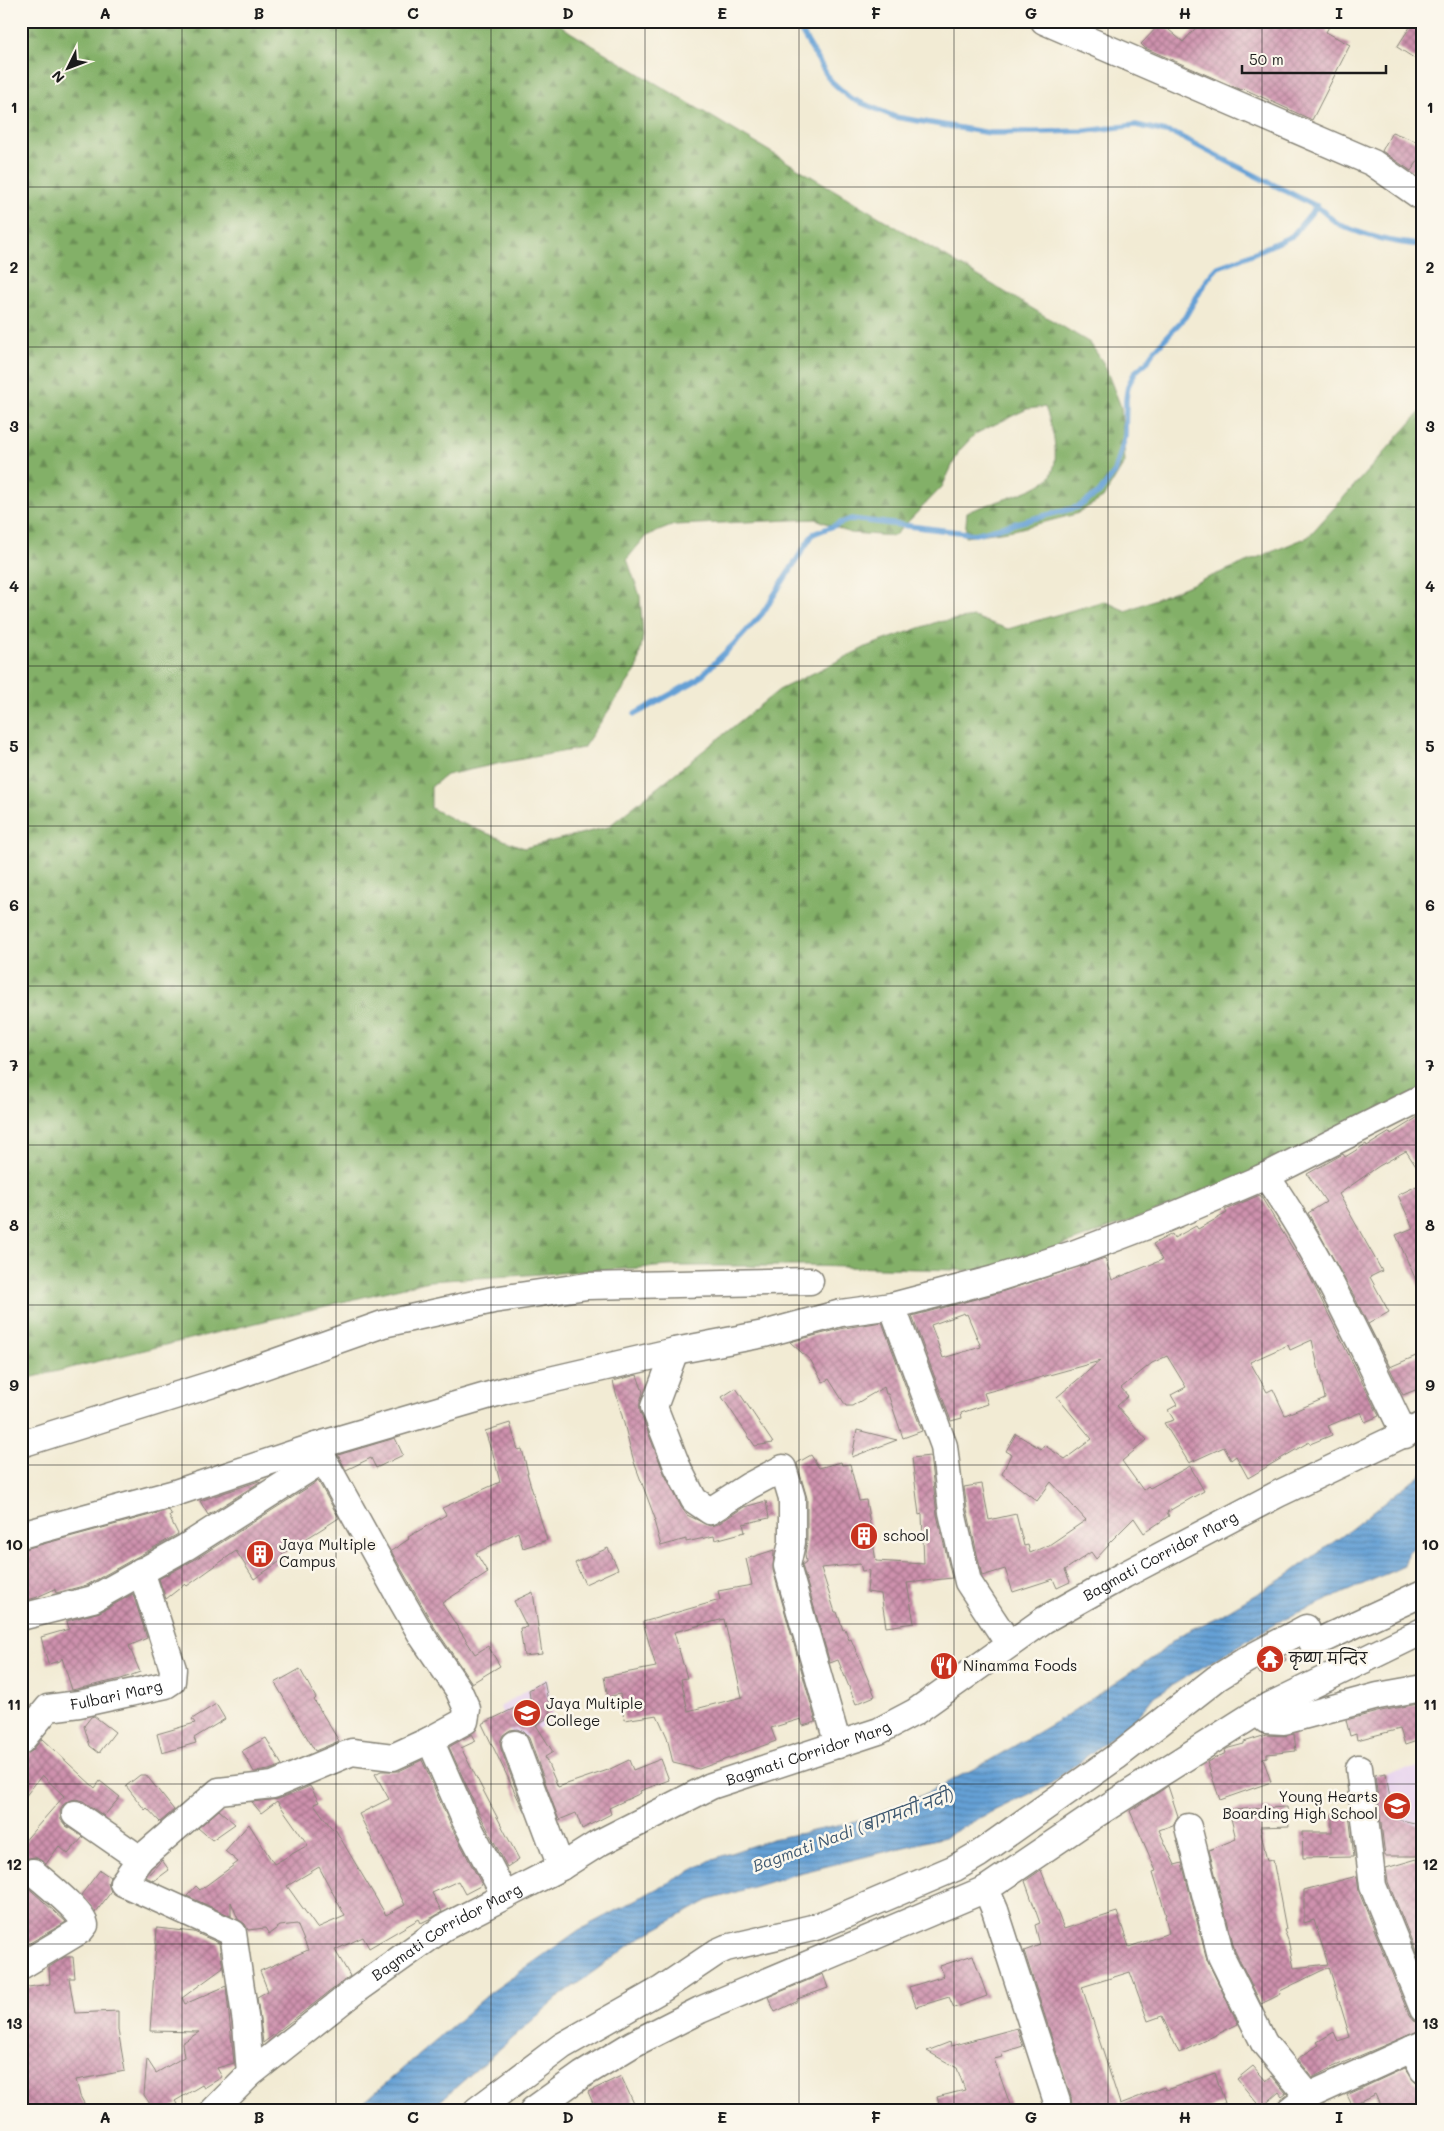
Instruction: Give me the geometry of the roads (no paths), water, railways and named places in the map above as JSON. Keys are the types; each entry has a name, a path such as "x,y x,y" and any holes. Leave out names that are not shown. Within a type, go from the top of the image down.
{"street":[{"path":"1044,21 1373,163 1423,198"},
{"path":"21,1535 320,1452 507,1390 674,1351 764,1334 841,1313 892,1306 994,1279 1073,1254 1165,1219 1266,1176 1423,1097"},
{"path":"1266,1176 1286,1204 1346,1314 1414,1430"},
{"path":"21,1444 216,1383 383,1324 493,1300 587,1286 810,1281"},
{"path":"892,1306 944,1446 952,1512 968,1582 1010,1644"},
{"path":"674,1351 654,1408 677,1466 694,1500 710,1511 749,1486 783,1468 792,1498 792,1542 787,1566 838,1745"},
{"name":"Bagmati Corridor Marg","path":"214,2110 250,2074 356,1990 443,1928 561,1867 599,1843 711,1786 879,1731 915,1712 1044,1620 1116,1579 1278,1494 1414,1430"},
{"path":"21,1617 93,1599 186,1547 320,1452"},
{"path":"250,2074 246,2023 233,1933 123,1883 140,1859 219,1791 273,1785 352,1752 393,1757 465,1721 467,1709 458,1689 408,1612 320,1452"},
{"name":"Fulbari Marg","path":"21,1741 48,1708 79,1704 166,1685 172,1681 173,1669 141,1571"},
{"path":"478,2110 562,2046 662,1989 717,1952 826,1923 955,1868 979,1854 1116,1758 1217,1678 1246,1660 1306,1628 1313,1644 1423,1593"},
{"path":"533,2110 582,2075 633,2044 708,2007 990,1886 1095,1815 1259,1712 1423,1632"},
{"path":"1259,1712 1266,1720 1284,1721 1378,1696 1423,1688"},
{"path":"430,1740 465,1820 504,1896"},
{"path":"515,1744 561,1867"},
{"path":"1359,1768 1374,1886 1423,2009"},
{"path":"75,1814 140,1859"},
{"path":"1188,1827 1221,1956 1264,2043 1299,2103 1419,2054"},
{"path":"979,1854 990,1886 995,1910 1058,2102"},
{"path":"21,1966 81,1930 85,1925 84,1920 77,1912 33,1872"},
{"path":"826,1923 836,1952"},
{"path":"506,2087 523,2110"}],"water":[{"name":"Bagmati Nadi (बागमती नदी)","path":"1423,1472 1423,1541 1408,1552 1404,1566 1282,1620 1154,1696 1137,1718 1049,1785 989,1813 945,1837 799,1873 707,1901 640,1938 560,1996 430,2110 355,2110 490,1993 579,1930 713,1859 772,1839 852,1823 923,1795 985,1763 1064,1717 1157,1655 1180,1635 1216,1618 1285,1577 1342,1536"}],"waterway":[{"path":"795,21 830,80 850,98 895,117 990,133 1086,131 1136,125 1175,134 1314,205 1341,225 1381,239 1423,245"},
{"path":"635,714 697,680 741,637 762,614 813,534 851,519 975,534 1078,507 1099,493 1115,472 1125,437 1128,386 1135,372 1148,361 1152,353 1185,317 1208,278 1218,267 1292,236 1317,206"}],"place":[{"name":"school","path":"864,1536"},
{"name":"Jaya Multiple Campus","path":"260,1554"},
{"name":"कृष्ण मन्दिर","path":"1270,1659"},
{"name":"Ninamma Foods","path":"944,1666"},
{"name":"Jaya Multiple College","path":"527,1713"},
{"name":"Young Hearts Boarding High School","path":"1397,1806"}]}
